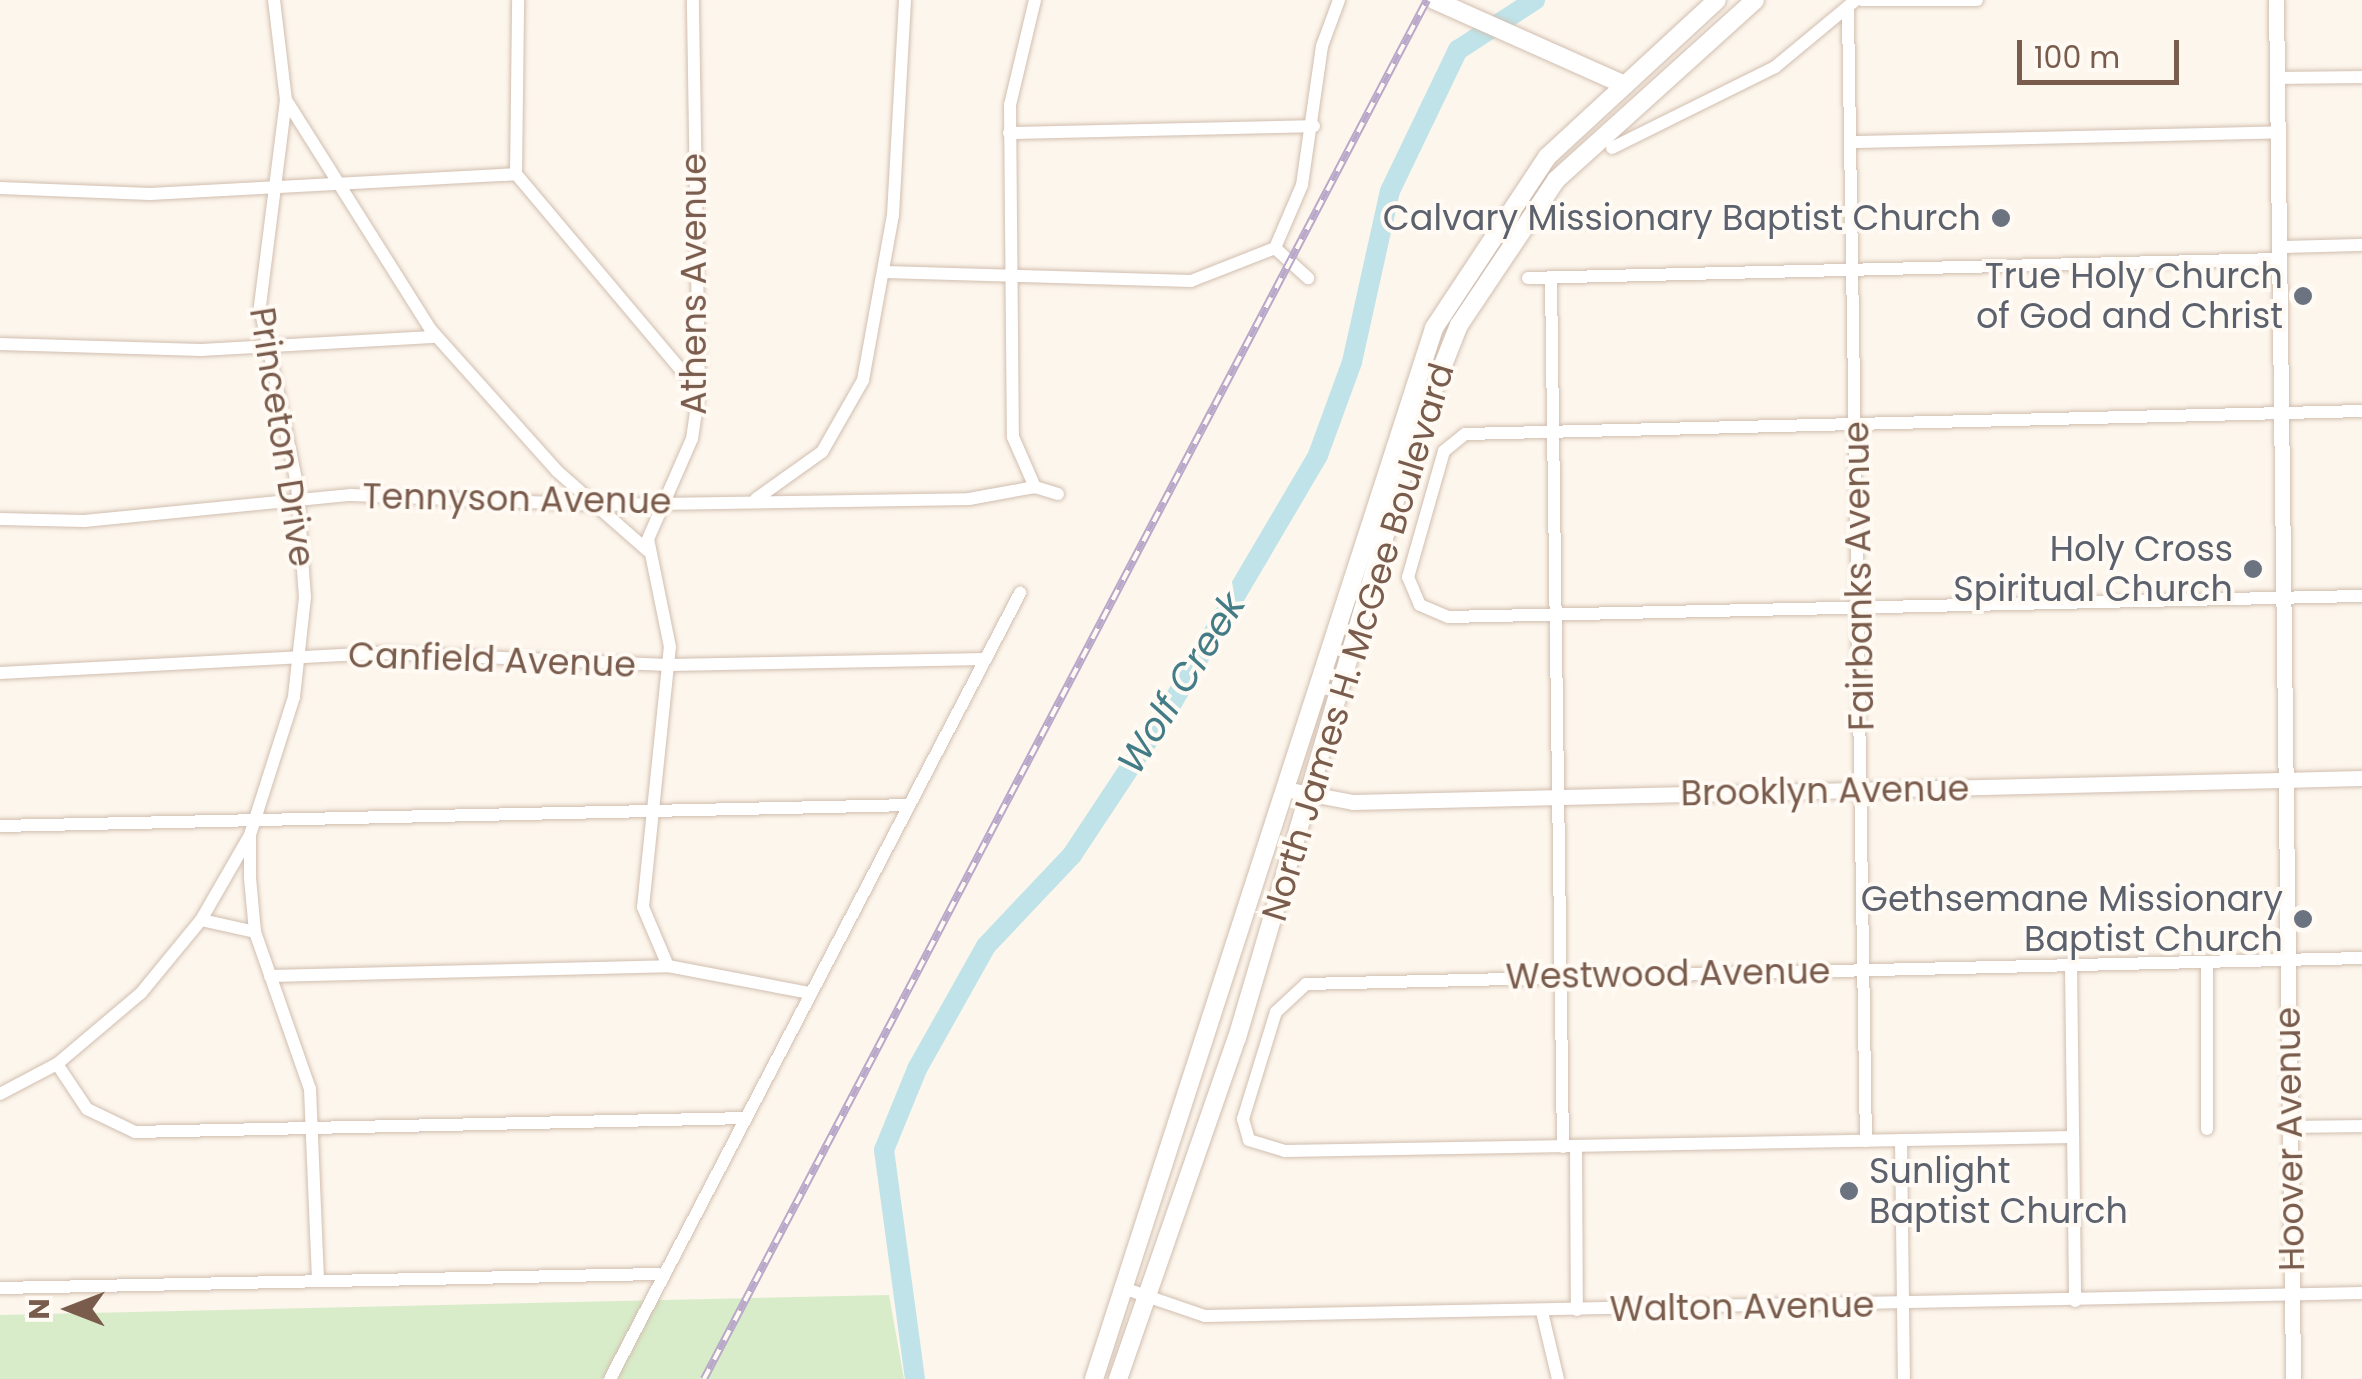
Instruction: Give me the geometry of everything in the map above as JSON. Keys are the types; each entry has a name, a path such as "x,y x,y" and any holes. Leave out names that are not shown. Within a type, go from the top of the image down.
{"main road":[{"path":"1434,0 1642,94"},
{"name":"North James H. McGee Boulevard","path":"1094,1379 1290,790 1394,431 1434,328 1514,198 1618,82 1717,0"},
{"name":"North James H. McGee Boulevard","path":"1118,1379 1310,796 1412,442 1459,325 1539,200 1642,94 1755,0"}],"street":[{"name":"Princeton Drive","path":"274,0 286,100 278,189 260,268 266,347 298,498 299,656 253,828 255,932 304,1061 315,1128 318,1279"},
{"path":"518,0 516,174 698,391"},
{"name":"Athens Avenue","path":"668,966 643,907 668,665 668,610 649,554 658,503 692,439 698,391 693,0"},
{"path":"750,502 808,465 843,426 863,380 885,272 905,0"},
{"path":"1035,0 1009,134 1013,437 1035,487 1058,494"},
{"path":"1275,248 1314,126 1322,46 1339,0"},
{"path":"1612,148 1775,67 1855,4 1976,0"},
{"name":"Hoover Avenue","path":"2276,0 2293,1379"},
{"name":"Fairbanks Avenue","path":"1855,4 1854,270 1866,1141"},
{"path":"2277,78 2362,77"},
{"path":"286,100 333,187 437,336 596,505 649,554"},
{"path":"1009,134 1314,126"},
{"path":"1853,142 2278,132"},
{"path":"0,188 278,189 516,174"},
{"path":"1528,278 1854,270 2280,253 2362,246"},
{"path":"885,272 1011,281 1190,281 1275,248"},
{"path":"1275,248 1308,278"},
{"path":"1551,278 1560,977 1577,1310"},
{"path":"0,344 266,347 437,336"},
{"path":"2362,412 1554,431 1454,438 1409,568 1417,600 1448,617 2362,596"},
{"name":"Tennyson Avenue","path":"0,520 84,521 298,498 596,505 969,498 1035,487"},
{"path":"610,1379 659,1274 1020,593"},
{"name":"Canfield Avenue","path":"0,673 299,656 461,653 668,665 985,659"},
{"name":"Brooklyn Avenue","path":"1290,790 1310,796 1558,797 2362,778"},
{"path":"0,826 253,828 908,805"},
{"path":"0,1094 57,1064 141,992 200,920 253,828"},
{"path":"200,920 255,932"},
{"name":"Westwood Avenue","path":"2073,1137 1269,1150 1249,1140 1243,1120 1280,1005 1306,984 2362,958"},
{"path":"2206,1129 2207,963"},
{"path":"2071,964 2075,1302"},
{"path":"270,976 668,966 810,993"},
{"path":"57,1064 87,1109 124,1130 745,1118"},
{"path":"2290,1127 2362,1126"},
{"path":"1901,1140 1904,1379"},
{"path":"0,1288 659,1274"},
{"name":"Walton Avenue","path":"1126,1289 1204,1316 2075,1302 2362,1293"},
{"path":"1542,1312 1558,1379"}],"green space":[{"path":"889,1295 904,1379 0,1379 0,1315"}],"waterway":[{"name":"Wolf Creek","path":"915,1379 884,1150 917,1069 986,946 1072,855 1168,710 1318,455 1352,362 1390,191 1458,50 1535,0"}],"railway":[{"path":"704,1379 1427,0"}],"place":[{"name":"Calvary Missionary Baptist Church","path":"2001,218"},
{"name":"True Holy Church of God and Christ","path":"2303,296"},
{"name":"Holy Cross Spiritual Church","path":"2253,569"},
{"name":"Gethsemane Missionary Baptist Church","path":"2303,919"},
{"name":"Sunlight Baptist Church","path":"1849,1191"}]}
